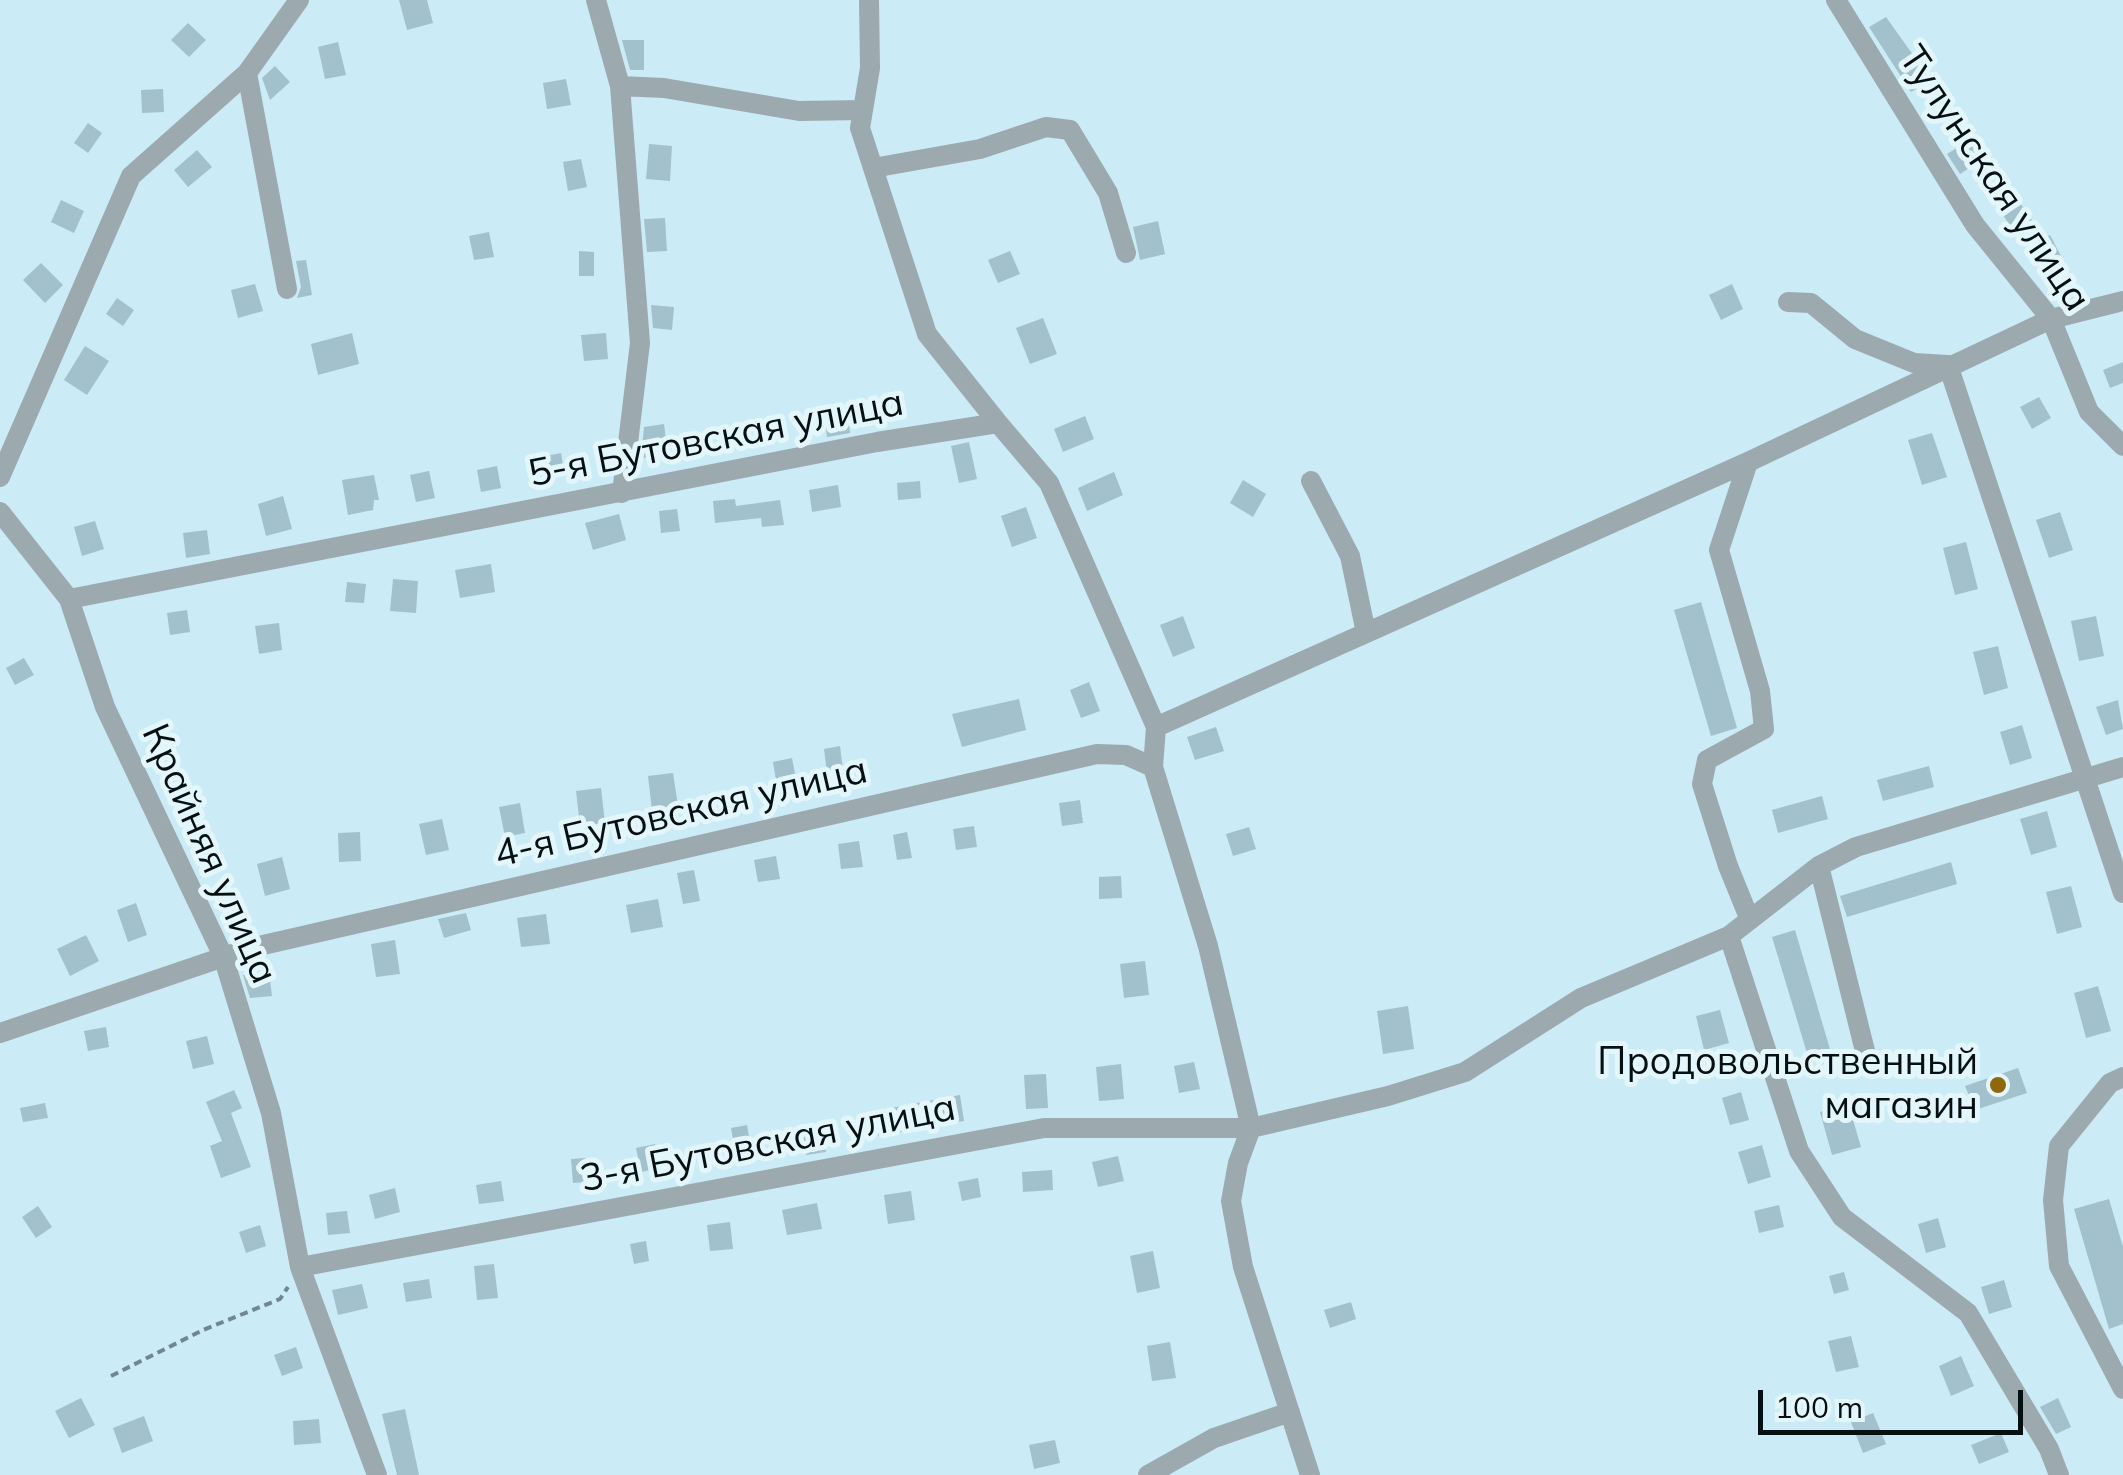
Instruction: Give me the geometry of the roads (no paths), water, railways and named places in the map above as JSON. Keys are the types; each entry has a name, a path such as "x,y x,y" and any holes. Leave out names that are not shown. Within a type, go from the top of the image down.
{"street":[{"path":"596,0 620,86 640,343 622,493"},
{"path":"870,0 870,68 860,128 927,334 1049,483 1156,726 1153,767 1208,946 1251,1128 1238,1164 1231,1201 1242,1266 1310,1475"},
{"name":"Тулунская улица","path":"1836,0 1975,225 2051,319 2090,412 2123,446"},
{"path":"0,477 131,176 248,73 302,2"},
{"path":"248,73 287,289"},
{"path":"620,86 664,88 798,111 863,110"},
{"path":"873,168 980,149 1046,127 1070,130 1108,193 1126,253"},
{"path":"1156,726 1748,462 2051,319 2123,301"},
{"path":"1788,302 1811,303 1855,339 1914,363 1948,365"},
{"path":"1948,365 2123,892"},
{"name":"5-я Бутовская улица","path":"69,600 877,442 998,423"},
{"path":"1748,462 1719,550 1760,691 1764,729 1707,760 1702,784 1750,920"},
{"path":"1312,481 1350,556 1366,632"},
{"name":"Крайняя улица","path":"0,512 69,600 105,707 223,956 271,1113 300,1267 377,1475"},
{"name":"4-я Бутовская улица","path":"0,1033 223,956 1097,754 1126,754 1153,767"},
{"name":"3-я Бутовская улица","path":"300,1267 1044,1128 1251,1128 1388,1096 1466,1072 1581,998 1729,936 1819,866 1856,847 2123,768"},
{"path":"1819,866 1865,1051"},
{"path":"1729,936 1800,1151 1842,1217 1968,1312 2048,1449 2059,1475"},
{"path":"2123,1077 2110,1083 2058,1146 2053,1200 2059,1266 2123,1389"},
{"path":"1148,1475 1214,1438 1290,1412"}],"place":[{"name":"Продовольственный магазин","path":"1998,1085"}]}
